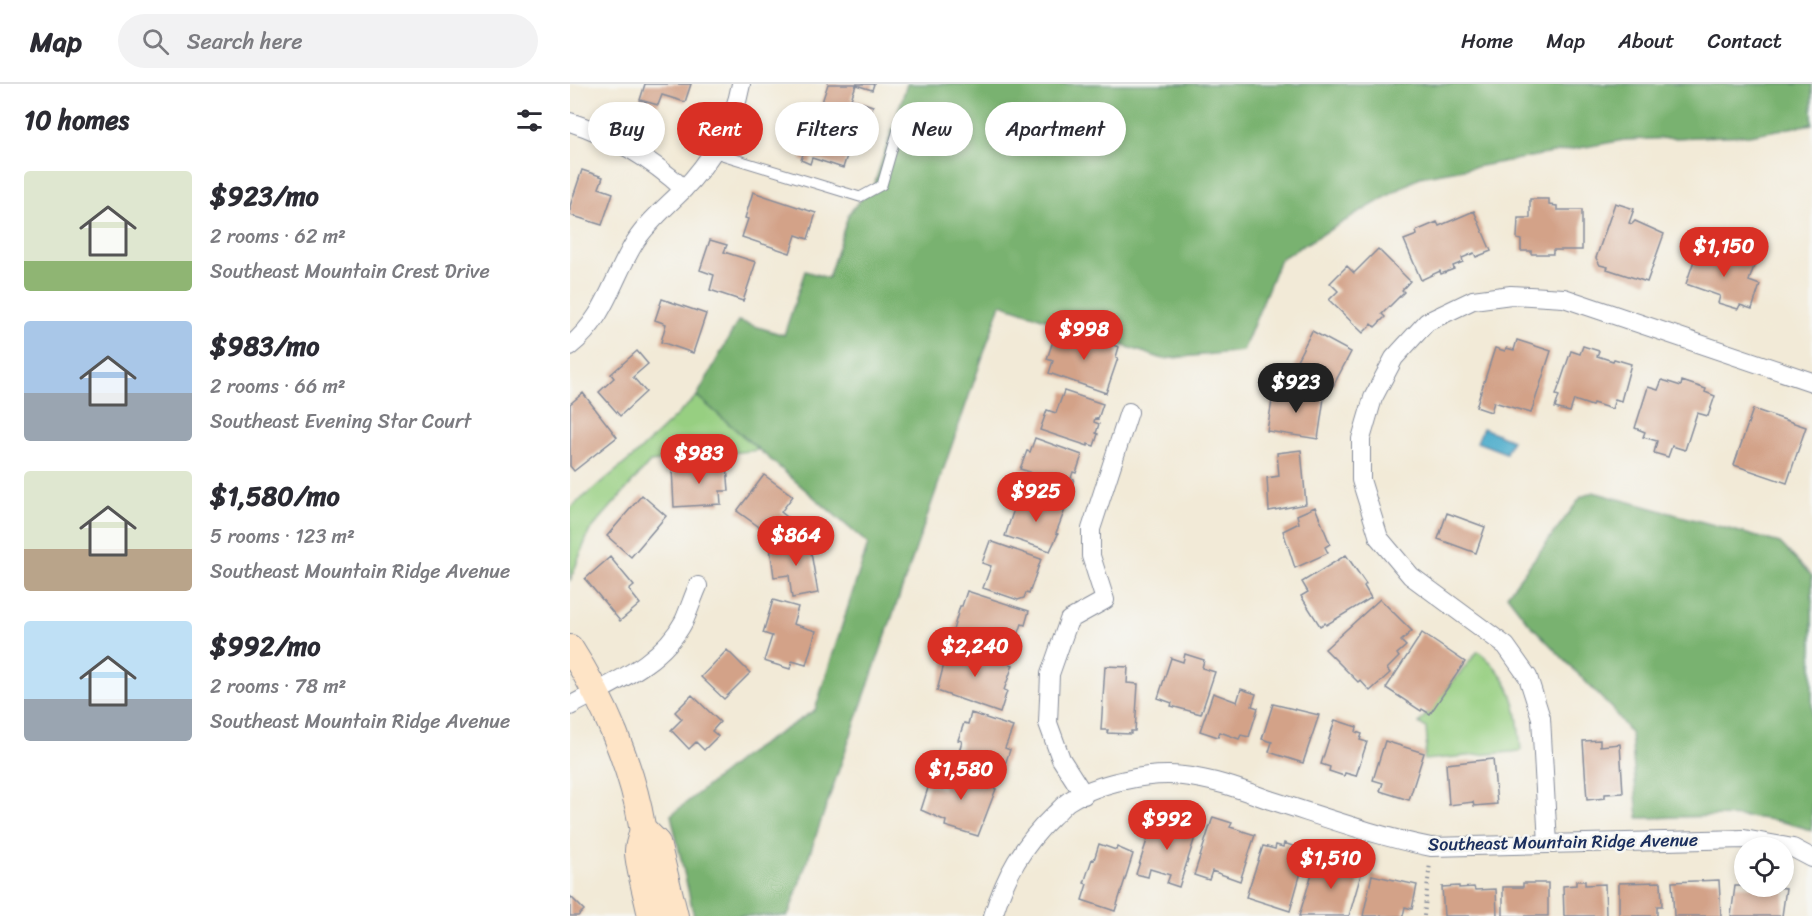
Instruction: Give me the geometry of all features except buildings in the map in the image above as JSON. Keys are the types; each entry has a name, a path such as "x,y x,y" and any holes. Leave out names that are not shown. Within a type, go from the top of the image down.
{"street":[{"path":"737,102 741,84"},
{"path":"570,122 631,148 662,169 684,189"},
{"path":"570,346 595,321 609,298 635,242 684,189 709,156"},
{"path":"1548,844 1541,718 1528,677 1506,646 1411,576 1379,538 1361,480 1361,439 1373,398 1394,358 1427,322 1473,300 1511,295 1564,298 1812,382"},
{"path":"1084,795 1061,759 1048,723 1050,674 1069,620 1105,600 1091,556 1091,529 1129,412"},
{"path":"570,706 639,669 667,645 683,622 698,586"},
{"path":"570,648 595,692 620,750 643,829 657,843 675,916"},
{"name":"Southeast Mountain Ridge Avenue","path":"993,916 999,896 1016,860 1042,827 1062,807 1069,801 1106,785 1148,775 1182,776 1214,781 1390,839 1431,847 1744,839 1793,848 1812,858"},
{"path":"643,829 638,851 651,916"}],"lane":[{"path":"725,156 861,197 882,185 891,154"}],"path":[{"path":"1424,916 1431,847"}],"green space":[{"path":"907,84 1812,84 1812,124 1749,135 1624,140 1420,177 1280,259 1243,351 1163,359 1001,304 788,916 694,916 671,815 748,753 815,710 868,544 697,396 738,321 784,335 805,271 828,278 849,213 874,185 891,133 891,156 973,156 973,102 901,102"},
{"path":"697,396 759,450 650,462 589,532 570,581 570,508 634,456"},
{"path":"1593,492 1780,543 1812,576 1812,831 1792,824 1749,817 1638,818 1631,734 1612,709 1527,621 1507,595 1581,497"},
{"path":"1478,651 1500,673 1512,695 1521,751 1424,760 1427,741 1426,728 1419,723"}],"water":[{"path":"1483,428 1512,440 1506,453 1477,442"}]}
